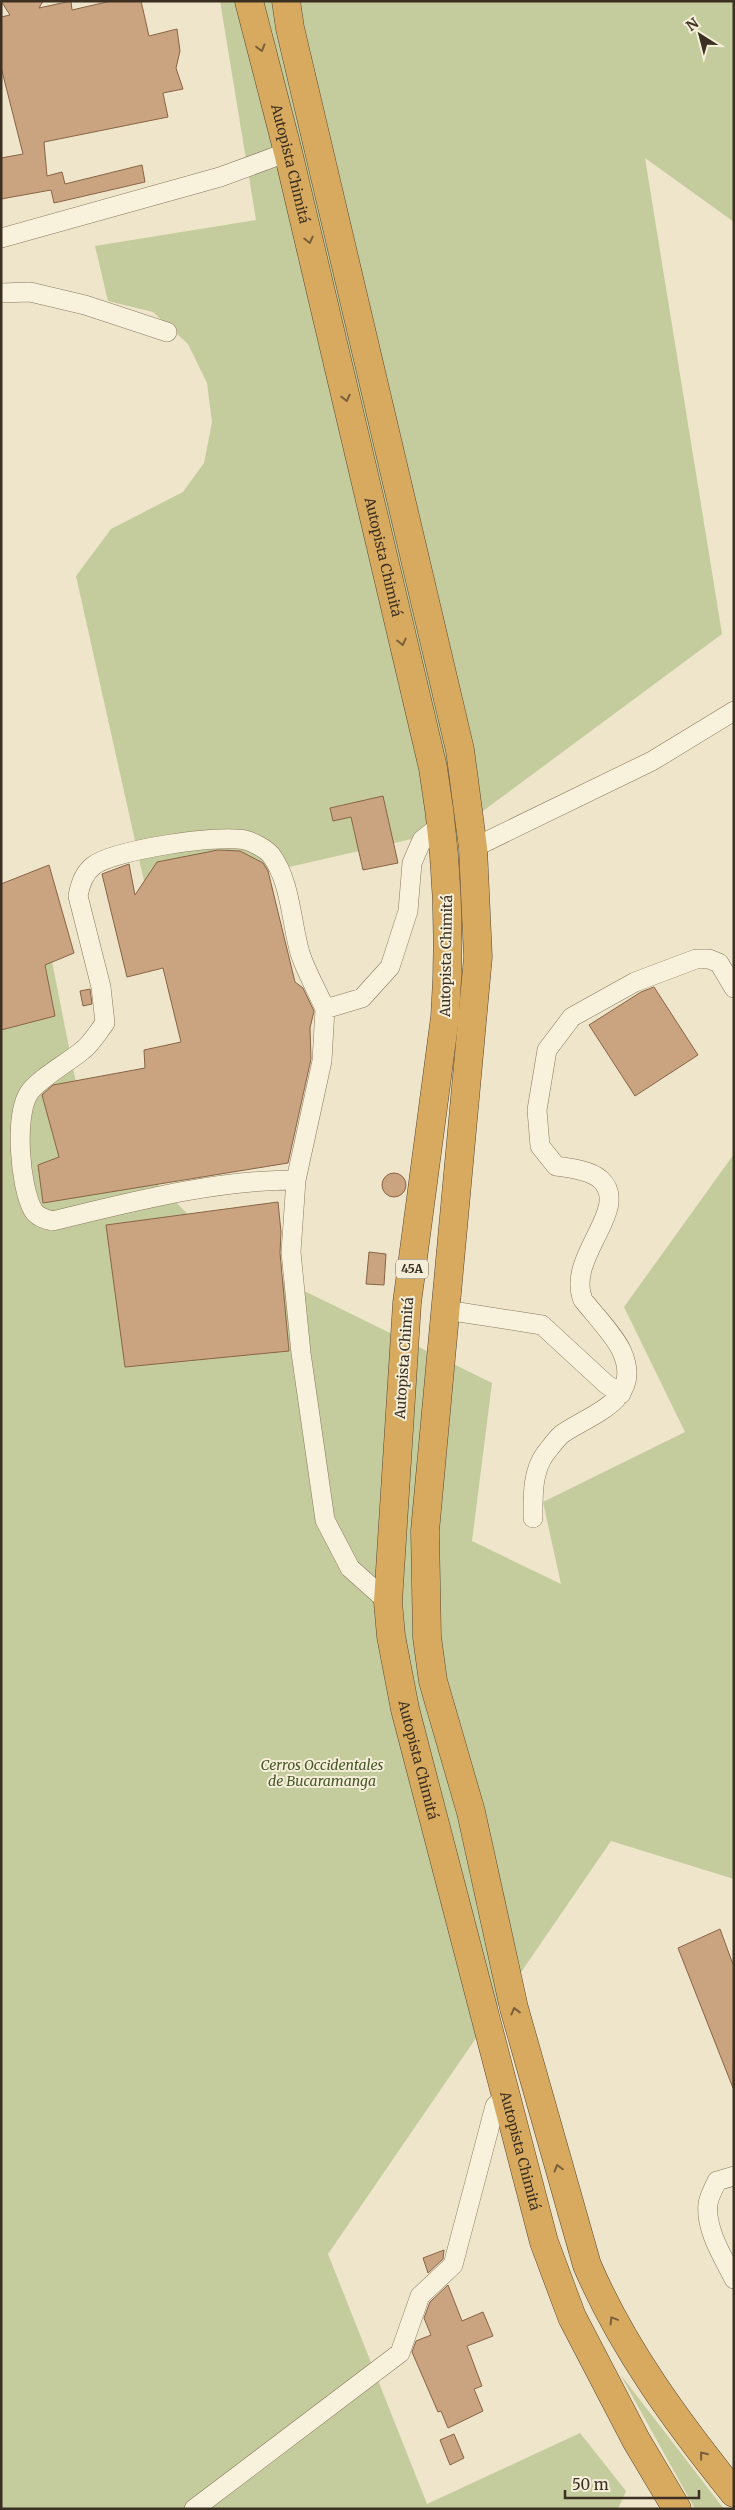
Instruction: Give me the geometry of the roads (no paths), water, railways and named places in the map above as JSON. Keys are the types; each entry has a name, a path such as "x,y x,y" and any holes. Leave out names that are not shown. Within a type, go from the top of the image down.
{"highway":[{"name":"Autopista Chimitá","path":"249,1 288,152 433,768 442,824 449,913 446,1017 407,1303 388,1602 391,1636 405,1709 544,2242 572,2317 636,2440 677,2509"},
{"name":"Autopista Chimitá","path":"286,1 290,28 460,750 473,848 478,957 425,1531 427,1638 433,1681 471,1812 514,2008 586,2265 604,2305 641,2366 688,2436 734,2493"}],"street":[{"path":"1,238 220,177 288,152"},
{"path":"1,293 30,292 84,305 167,332"},
{"path":"473,848 652,761 734,711"},
{"path":"325,1008 362,998 390,967 408,911 412,863 422,840 442,824"},
{"path":"296,1180 274,1180 211,1187 144,1199 52,1221 42,1219 33,1211 23,1179 21,1132 23,1105 30,1092 85,1048 105,1023 101,987 78,896 81,882 92,866 110,856 156,847 226,839 245,840 270,854 282,877 301,954 325,1008 322,1061 296,1180 291,1252 301,1353 325,1520 350,1568 388,1602"},
{"path":"533,1518 533,1488 543,1456 560,1435 598,1413 621,1394 627,1382 627,1369 622,1351 583,1300 579,1291 585,1256 601,1228 610,1204 609,1192 599,1178 584,1172 556,1166 540,1146 537,1110 547,1050 572,1017 634,982 696,959 709,959 719,963 734,988"},
{"path":"446,1310 542,1325 606,1384 621,1394"},
{"path":"194,2509 400,2352 420,2296 452,2265 495,2106 505,2097"},
{"path":"734,2176 717,2181 708,2203 717,2246 734,2279"}],"park label":[{"name":"Cerros Occidentales de Bucaramanga","path":"322,1774"}]}
